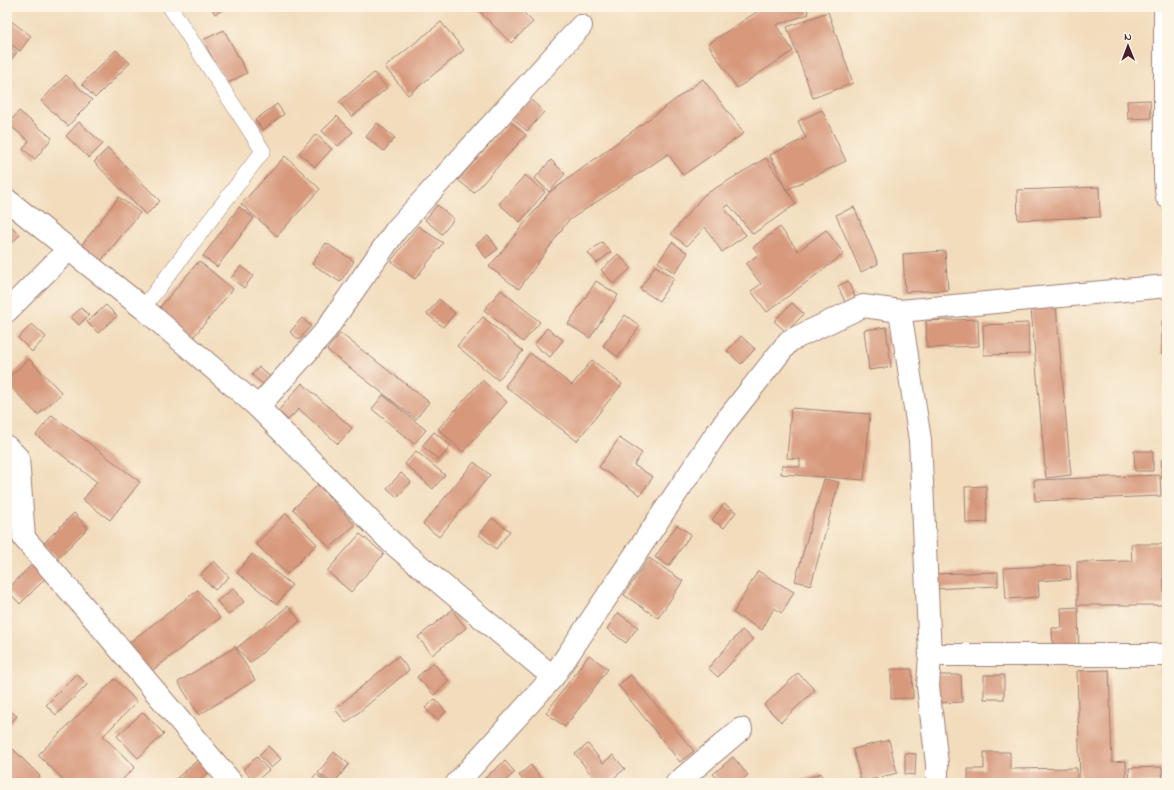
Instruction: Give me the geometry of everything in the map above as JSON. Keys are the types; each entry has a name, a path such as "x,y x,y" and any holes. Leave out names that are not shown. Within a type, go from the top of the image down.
{"street":[{"path":"1165,7 1165,179 1167,197"},
{"path":"258,408 323,334 396,230 581,26"},
{"path":"7,200 142,308 258,408 391,542 553,678"},
{"path":"7,311 69,249"},
{"path":"457,783 553,678 718,431 789,341 863,306 900,311 1167,286"},
{"path":"900,311 920,440 930,655 928,686 937,764 937,783"},
{"path":"7,447 18,458 24,538 98,622 232,783"},
{"path":"930,655 1167,655"},
{"path":"677,783 741,729"}],"lane":[{"path":"142,308 263,151 170,7"}],"building":[{"path":"211,7 228,7 215,14"},
{"path":"475,7 518,7 533,22 511,43"},
{"path":"764,7 806,7 809,14 776,25 793,51 737,88 708,44"},
{"path":"828,12 853,83 813,98 787,27"},
{"path":"7,18 31,36 20,51 7,42"},
{"path":"441,22 464,50 408,95 385,67"},
{"path":"224,30 247,73 226,84 203,40"},
{"path":"7,45 17,52 7,65"},
{"path":"116,50 130,63 95,98 82,84"},
{"path":"374,73 387,88 352,117 339,102"},
{"path":"66,75 92,100 68,126 41,101"},
{"path":"703,79 744,133 683,175 668,154 568,221 519,289 489,267 549,193"},
{"path":"528,97 544,112 527,131 511,117"},
{"path":"1150,100 1151,118 1128,119 1127,101"},
{"path":"277,104 284,114 263,130 255,120"},
{"path":"822,110 846,161 786,190 770,155 806,138 798,121"},
{"path":"19,111 52,138 35,159 23,149 29,141 8,124"},
{"path":"337,116 353,132 338,146 322,131"},
{"path":"510,121 526,135 474,193 458,180"},
{"path":"79,122 103,144 89,158 66,136"},
{"path":"377,123 395,138 384,151 366,137"},
{"path":"316,134 332,149 315,167 299,153"},
{"path":"108,148 160,201 146,215 94,162"},
{"path":"285,156 320,189 277,236 241,204"},
{"path":"766,158 796,204 753,234 729,205 724,208 746,235 722,252 705,227 687,246 671,234 704,195"},
{"path":"551,160 565,174 549,192 535,178"},
{"path":"525,175 545,192 520,222 499,204"},
{"path":"1099,187 1100,217 1018,220 1017,190"},
{"path":"119,197 140,213 97,266 77,251"},
{"path":"437,205 454,219 442,234 425,220"},
{"path":"239,207 254,218 217,267 203,256"},
{"path":"854,207 878,264 861,272 836,215"},
{"path":"8,223 20,235 7,248 7,224"},
{"path":"418,226 443,243 415,279 391,261"},
{"path":"780,227 798,251 826,230 844,254 767,312 751,291 761,284 746,264 759,254 753,247"},
{"path":"488,235 498,249 486,258 476,244"},
{"path":"602,242 611,252 597,263 588,253"},
{"path":"672,242 688,253 675,273 658,262"},
{"path":"326,243 354,261 340,282 312,264"},
{"path":"945,251 948,290 905,292 903,254"},
{"path":"618,254 631,268 614,284 601,270"},
{"path":"199,261 233,289 191,340 156,312"},
{"path":"241,266 253,276 244,288 231,278"},
{"path":"655,266 674,278 659,301 640,289"},
{"path":"596,281 618,295 590,338 568,324"},
{"path":"848,281 855,297 845,302 838,286"},
{"path":"501,290 540,322 523,342 484,310"},
{"path":"439,299 455,313 443,327 427,314"},
{"path":"792,303 804,314 786,332 774,321"},
{"path":"106,305 117,316 98,333 87,322"},
{"path":"1056,307 1071,475 1046,478 1031,309"},
{"path":"81,308 89,315 79,325 71,317"},
{"path":"625,315 640,326 618,357 603,346"},
{"path":"483,317 523,351 498,380 457,346"},
{"path":"302,318 311,326 299,340 290,332"},
{"path":"978,319 979,346 927,348 926,321"},
{"path":"1162,321 1167,321 1167,354 1162,354"},
{"path":"1028,323 1029,354 984,355 983,325"},
{"path":"32,324 46,337 32,352 18,338"},
{"path":"886,327 891,367 869,370 864,330"},
{"path":"547,328 563,340 550,357 534,345"},
{"path":"340,333 429,402 416,419 327,350"},
{"path":"741,336 755,349 741,364 727,351"},
{"path":"530,353 572,385 592,360 622,384 577,441 505,386"},
{"path":"29,359 62,393 38,415 7,383 7,379"},
{"path":"259,367 272,378 265,386 252,375"},
{"path":"482,380 507,402 463,452 438,429"},
{"path":"302,383 352,428 338,444 299,409 288,420 278,411"},
{"path":"383,395 426,430 414,444 372,409"},
{"path":"791,408 870,414 864,480 781,474 782,465 800,467 800,459 787,458"},
{"path":"52,415 140,482 110,520 83,500 97,482 36,435"},
{"path":"434,432 451,446 439,460 422,446"},
{"path":"619,438 642,453 634,465 653,477 640,495 599,467"},
{"path":"416,451 445,475 433,489 405,464"},
{"path":"1134,451 1153,451 1153,471 1135,471"},
{"path":"1167,459 1167,479 1162,479 1161,460"},
{"path":"474,462 490,475 439,537 423,524"},
{"path":"401,473 411,482 397,497 387,488"},
{"path":"1160,475 1161,496 1035,501 1034,480"},
{"path":"824,479 839,482 811,585 795,581"},
{"path":"318,485 355,525 330,548 293,509"},
{"path":"986,486 987,522 966,523 965,487"},
{"path":"724,504 736,512 724,528 712,520"},
{"path":"74,513 88,528 57,559 42,545"},
{"path":"286,513 317,544 287,574 256,544"},
{"path":"492,518 510,531 496,549 479,535"},
{"path":"677,525 691,534 669,566 655,557"},
{"path":"360,534 384,554 351,592 327,571"},
{"path":"1131,544 1163,544 1164,605 1077,605 1077,562 1132,561"},
{"path":"252,554 292,585 277,604 237,573"},
{"path":"649,558 683,581 658,618 624,595"},
{"path":"35,561 49,575 20,604 7,590"},
{"path":"214,561 229,577 215,590 200,575"},
{"path":"1070,565 1071,579 1038,581 1039,597 1006,599 1004,568"},
{"path":"758,571 794,592 782,613 774,608 762,630 733,613"},
{"path":"998,572 998,586 932,589 932,574"},
{"path":"234,588 244,602 228,615 217,601"},
{"path":"198,590 220,618 148,674 126,645"},
{"path":"288,606 300,621 250,663 237,648"},
{"path":"1078,607 1079,651 1053,652 1052,628 1062,628 1061,608"},
{"path":"452,610 466,628 432,655 418,637"},
{"path":"618,613 638,627 626,643 607,629"},
{"path":"742,630 753,639 718,677 708,668"},
{"path":"235,647 255,680 199,715 178,682"},
{"path":"589,655 608,669 565,727 546,713"},
{"path":"398,656 409,670 346,723 335,709"},
{"path":"433,663 449,681 434,695 417,677"},
{"path":"891,669 912,669 913,698 891,699"},
{"path":"1109,670 1112,762 1126,761 1126,783 1080,783 1077,671"},
{"path":"1164,672 1167,672 1167,688 1164,688"},
{"path":"798,673 815,690 781,722 764,705"},
{"path":"77,674 87,685 56,715 46,705"},
{"path":"631,675 694,751 680,762 618,685"},
{"path":"937,675 961,675 962,702 937,703"},
{"path":"984,675 1004,675 1004,699 984,699"},
{"path":"115,679 137,702 103,736 135,767 119,783 67,783 38,755"},
{"path":"435,699 446,712 437,720 425,708"},
{"path":"7,708 17,716 7,727"},
{"path":"143,712 164,734 138,758 117,736"},
{"path":"889,740 897,773 861,782 853,749"},
{"path":"588,744 603,763 613,755 625,769 607,783 598,783 575,754"},
{"path":"268,746 281,759 271,768 259,755"},
{"path":"11,747 40,776 32,783 7,783 7,751"},
{"path":"334,752 349,764 334,783 332,783 318,773"},
{"path":"984,752 1010,752 1010,769 1077,768 1077,783 968,783 968,769 984,769"},
{"path":"905,753 916,754 915,775 905,774"},
{"path":"257,757 269,770 255,782 243,769"},
{"path":"733,757 748,775 739,783 721,783 713,774"},
{"path":"198,760 209,772 197,783 171,783"},
{"path":"505,761 515,772 503,783 490,783 485,778"},
{"path":"531,765 544,782 543,783 525,783 519,775"},
{"path":"1162,767 1163,782 1130,783 1129,768"},
{"path":"821,773 824,783 798,783 798,782"},
{"path":"316,774 328,783 309,783"}]}
